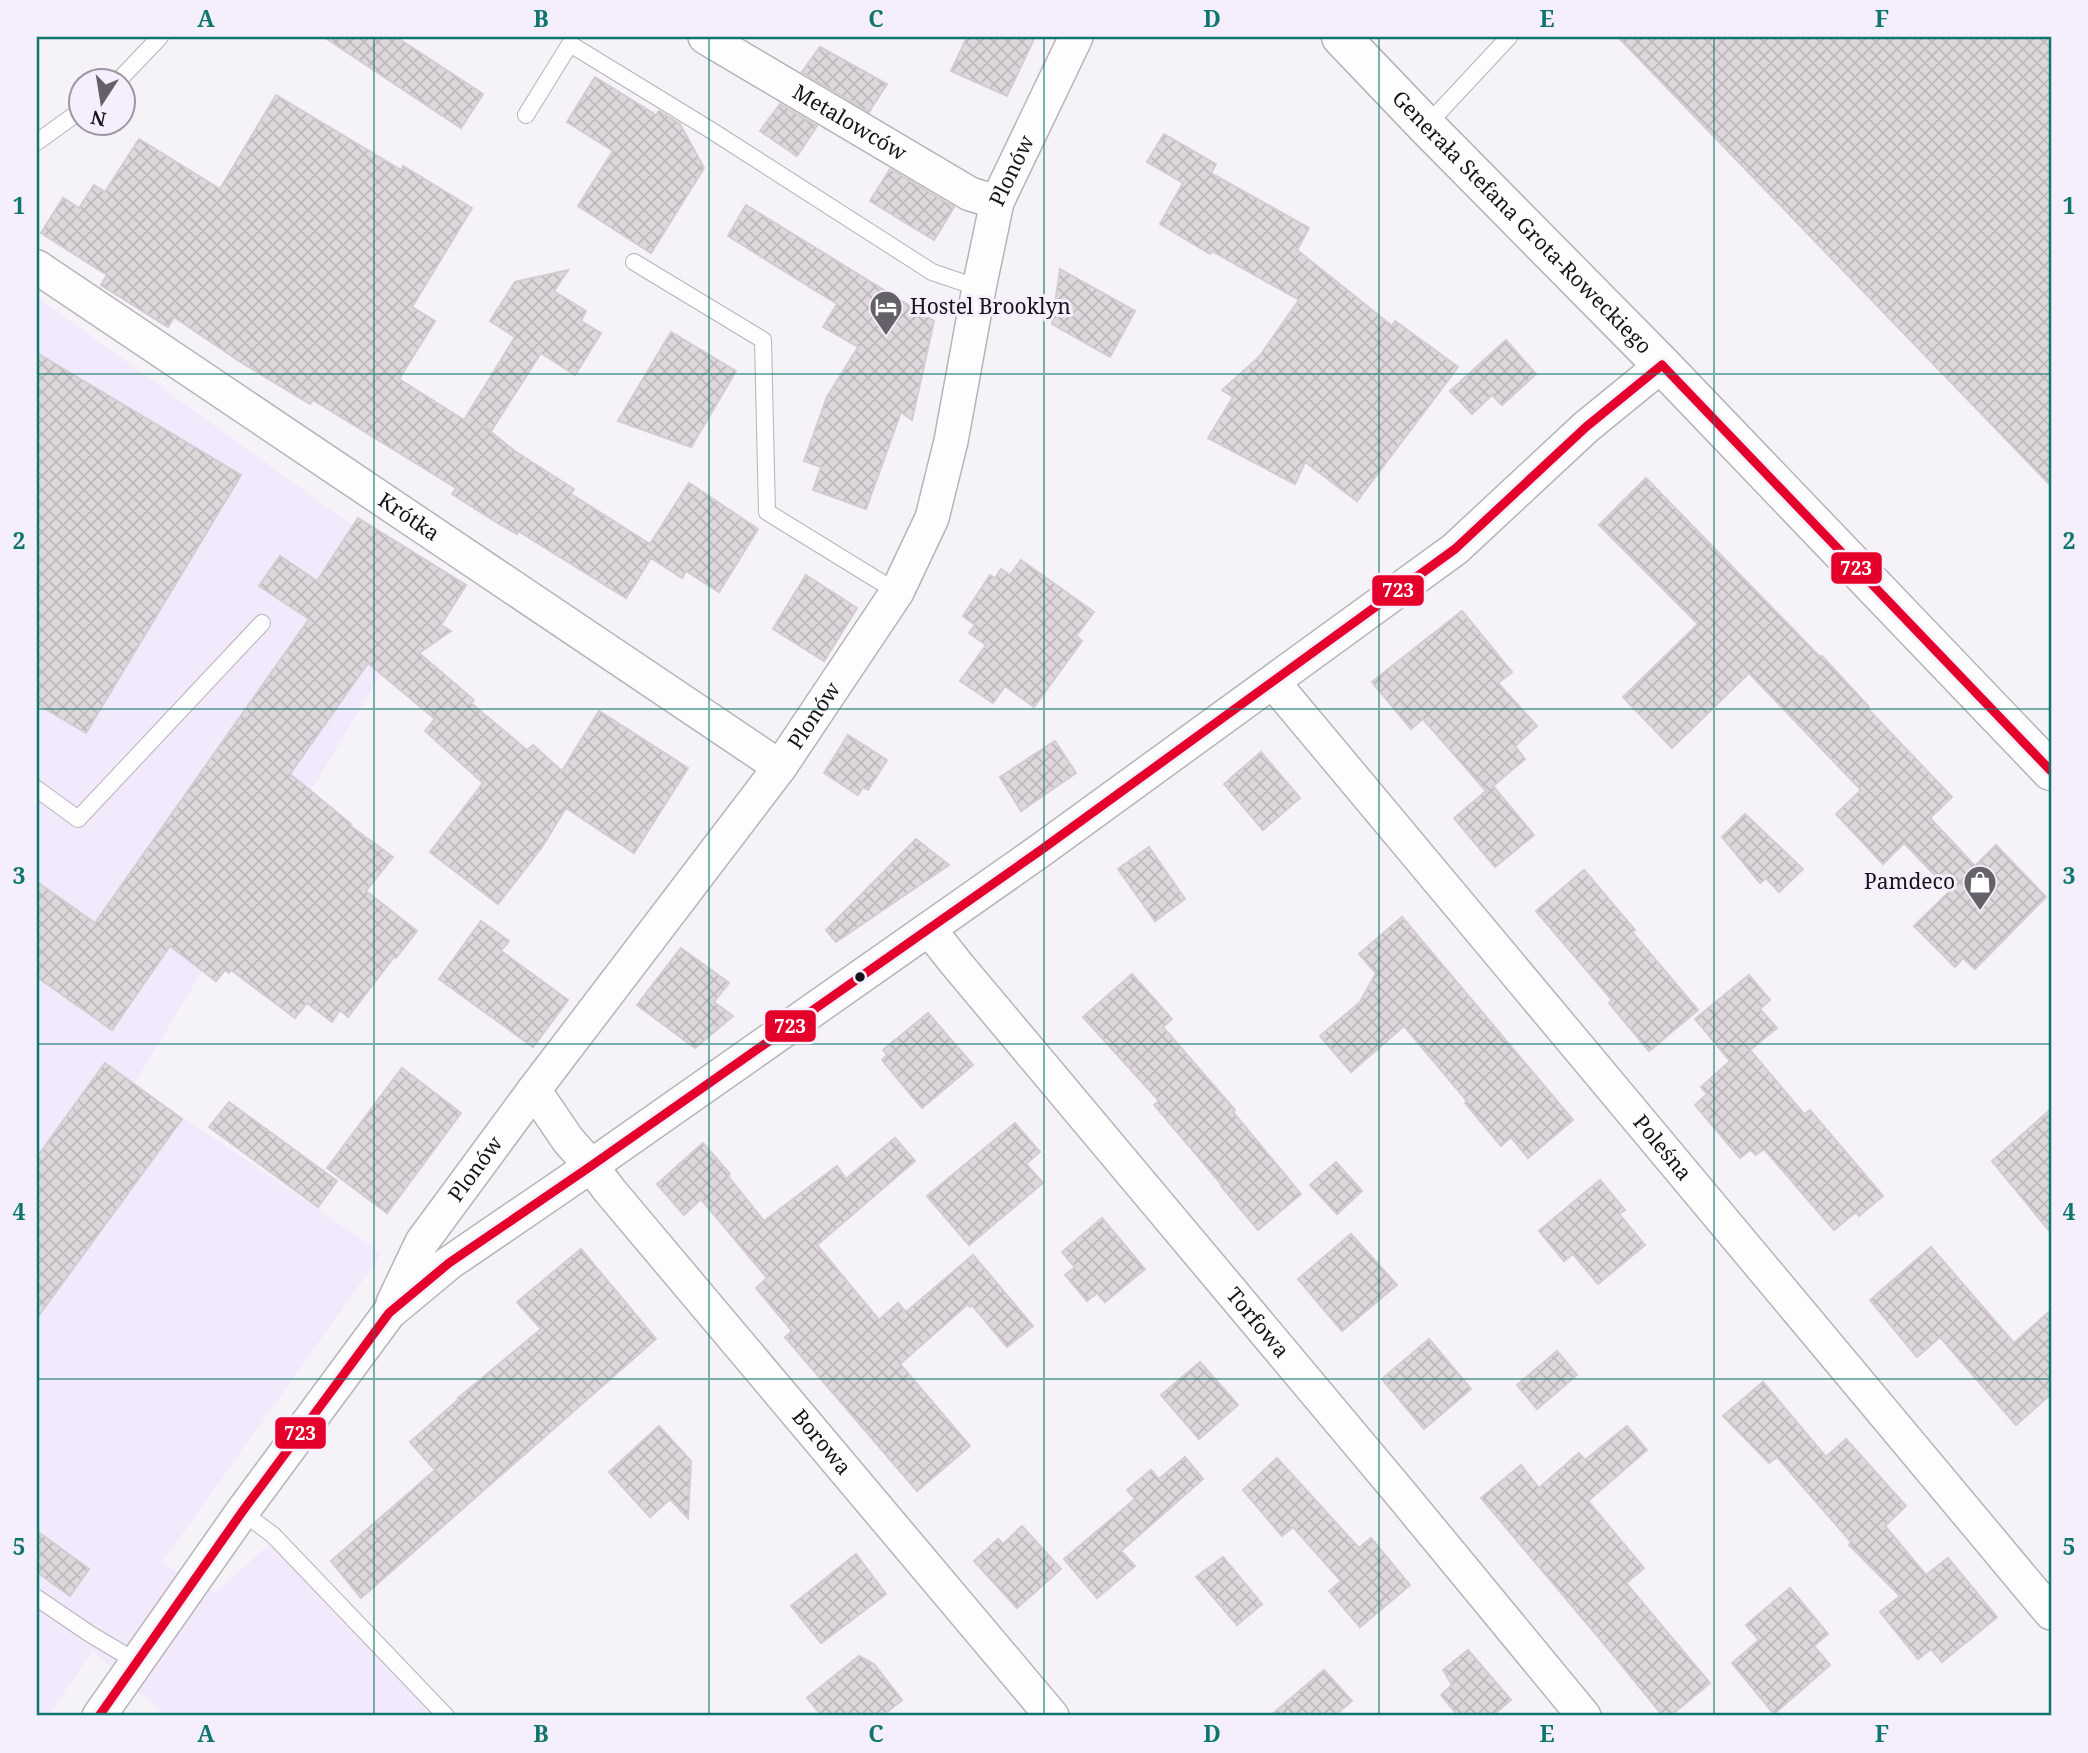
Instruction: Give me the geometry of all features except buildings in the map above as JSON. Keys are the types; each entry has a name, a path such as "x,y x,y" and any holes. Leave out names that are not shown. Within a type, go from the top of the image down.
{"street":[{"name":"Metalowców","path":"705,37 970,194 997,202"},
{"name":"Plonów","path":"99,1716 242,1512 389,1313 422,1242 534,1090 780,768 897,592 932,518 951,441 997,202 1076,37"},
{"name":"Generała Stefana Grota-Roweckiego","path":"1341,37 1662,365 2051,771"},
{"name":"Krótka","path":"37,267 780,768"},
{"name":"Plonów","path":"389,1313 449,1263 1041,850 1455,549 1586,427 1662,365"},
{"name":"Poleśna","path":"1273,682 2051,1613"},
{"name":"Torfowa","path":"929,929 1584,1716"},
{"name":"Borowa","path":"534,1090 568,1140 610,1191 1052,1716"}],"lane":[{"path":"132,66 160,37"},
{"path":"1426,126 1509,37"},
{"path":"526,115 570,44 709,129 932,272 979,288"},
{"path":"37,142 66,121"},
{"path":"634,262 763,340 767,512 897,592"},
{"path":"37,789 78,819 262,623"},
{"path":"242,1512 273,1535 446,1716"},
{"path":"37,1598 137,1662"}],"shaded area":[{"path":"37,297 413,569 425,601 133,1086 207,1133 382,1253 162,1563 214,1593 270,1544 434,1716 167,1716 93,1651 48,1716 37,1716"}],"transit line":[{"name":"723","path":"1662,365 2051,771"},
{"name":"723","path":"99,1716 242,1512 389,1313 449,1263 1041,850 1455,549 1586,427 1662,365"}],"place":[{"name":"Hostel Brooklyn","path":"886,337"},
{"name":"Pamdeco","path":"1980,912"}]}
